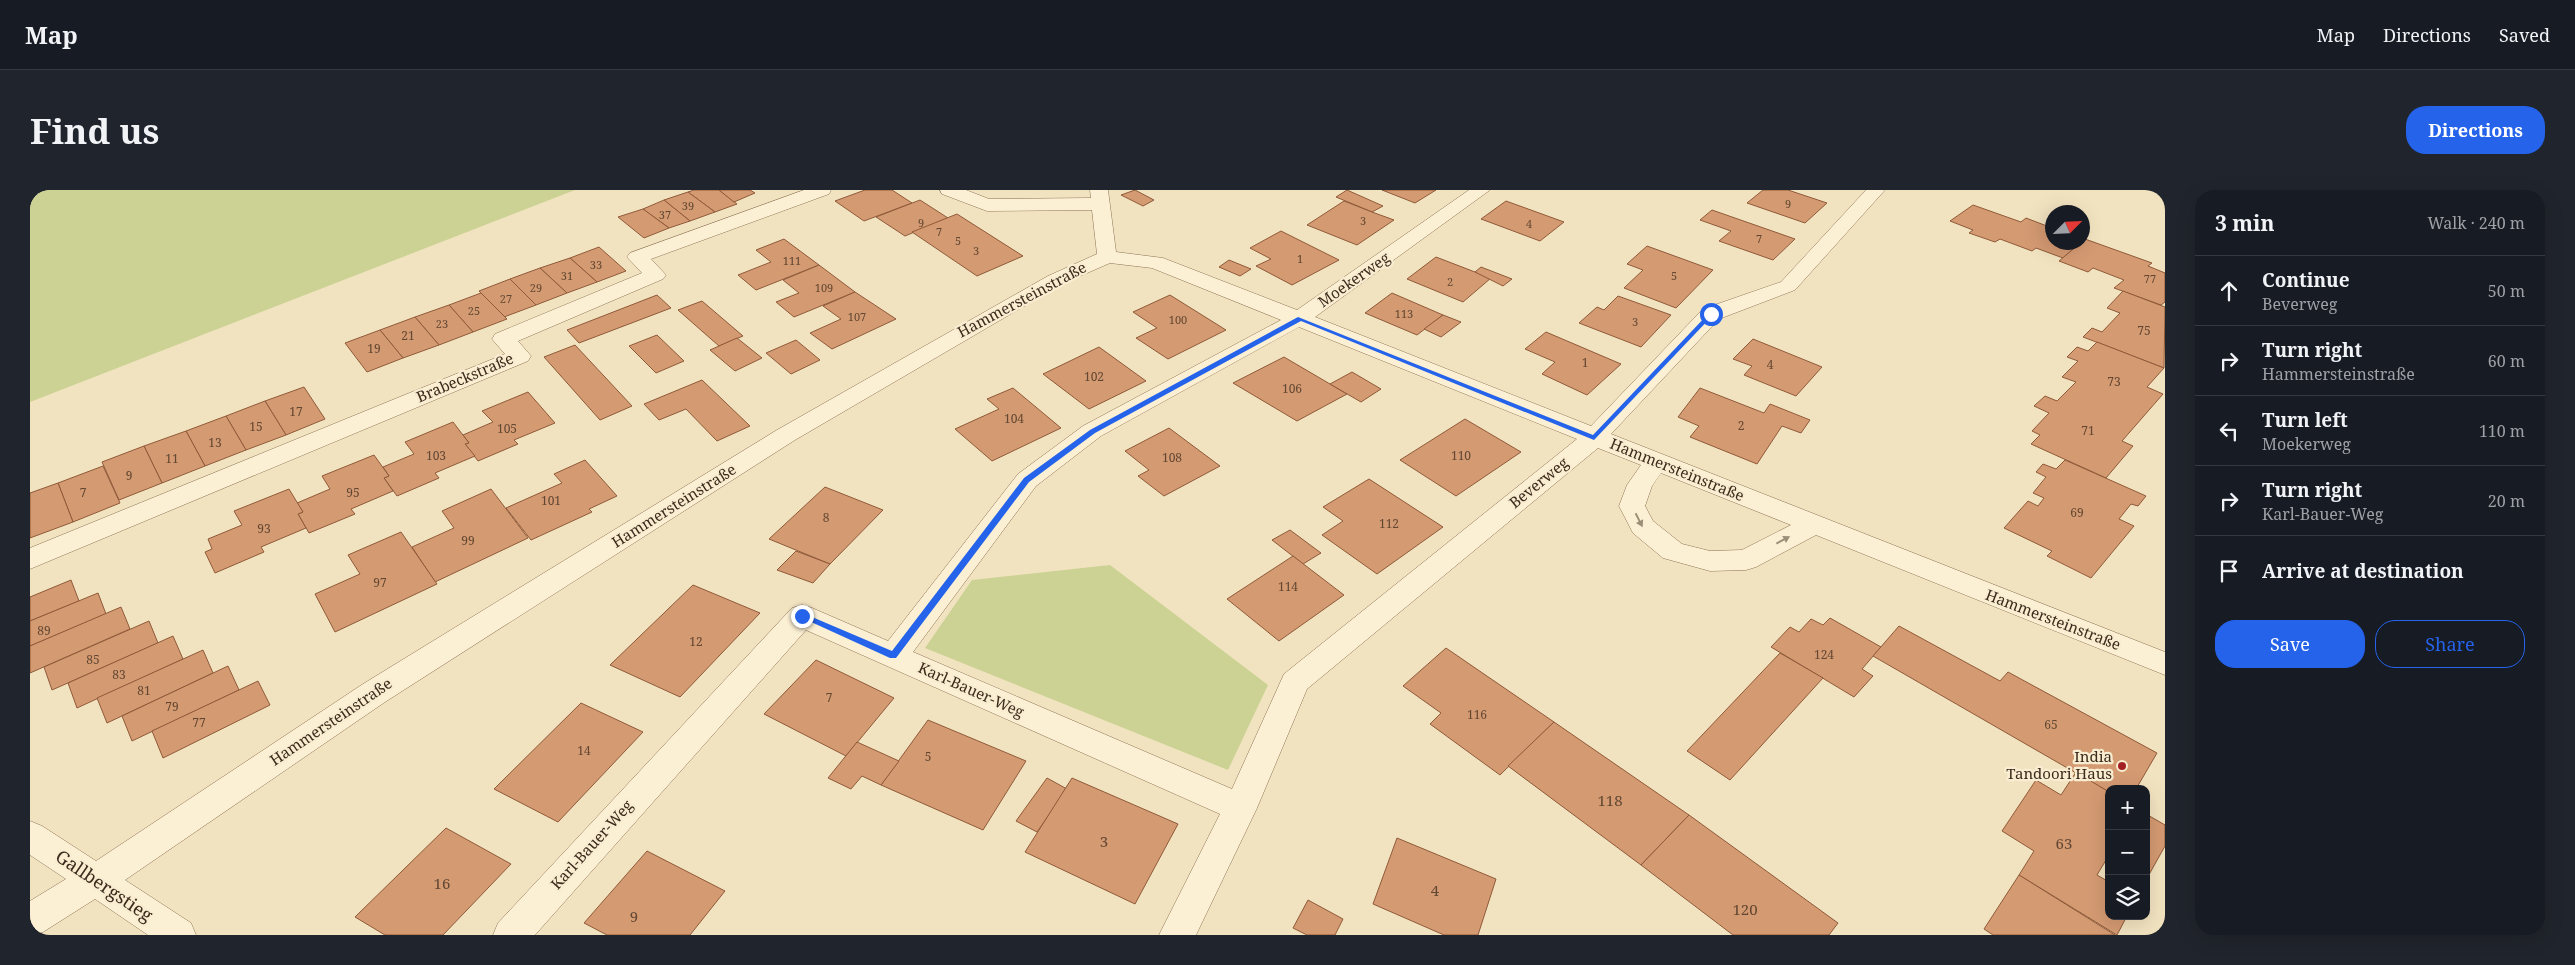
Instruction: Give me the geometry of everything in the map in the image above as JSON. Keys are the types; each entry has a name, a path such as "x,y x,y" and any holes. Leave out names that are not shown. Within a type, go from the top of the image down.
{"street":[{"name":"Brabeckstraße","path":"30,559 520,356 504,339 656,275 637,257 822,190"},
{"path":"949,190 987,204 1100,197 1107,257"},
{"name":"Moekerweg","path":"893,656 1027,480 1092,431 1300,318 1481,190"},
{"name":"Beverweg","path":"1240,808 1295,682 1594,438 1711,314 1788,286 1876,190"},
{"name":"Hammersteinstraße","path":"30,920 96,880 374,693 786,436 1055,280 1107,257 1156,262 2165,664"},
{"path":"1656,462 1640,485 1632,506 1642,527 1673,551 1710,561 1746,560 1814,524"},
{"name":"Karl-Bauer-Weg","path":"511,935 802,616 1240,808"},
{"path":"1177,935 1240,808"},
{"name":"Gallbergstieg","path":"30,836 178,935"}],"green space":[{"path":"30,190 575,190 30,402"},
{"path":"1110,565 1268,685 1228,770 925,648 972,580"}],"building":[{"path":"694,190 719,190 737,204 715,212 688,192"},
{"path":"719,190 750,190 755,193 734,202"},
{"path":"865,190 892,190 912,203 864,221 835,201"},
{"path":"1135,190 1154,200 1143,206 1121,195"},
{"path":"1347,190 1383,206 1372,212 1336,197"},
{"path":"1382,190 1436,190 1415,203"},
{"path":"1763,190 1788,190 1827,203 1805,223 1747,203"},
{"path":"688,192 715,212 690,221 664,200"},
{"path":"664,200 690,221 669,228 643,209"},
{"path":"920,200 948,218 905,236 876,217"},
{"path":"1344,201 1394,220 1357,245 1307,225"},
{"path":"1506,201 1564,222 1540,241 1481,219"},
{"path":"1973,205 2021,222 2026,218 2045,225 2045,250 2072,250 2063,258 2036,248 2032,251 2000,239 1995,242 1969,233 1973,230 1950,221"},
{"path":"643,209 669,228 644,238 618,217"},
{"path":"1712,210 1795,239 1773,260 1719,241 1731,231 1700,220"},
{"path":"957,214 1023,256 977,276 912,232"},
{"path":"1281,231 1339,260 1292,285 1256,266 1271,259 1250,248"},
{"path":"784,239 819,265 756,290 738,275 771,262 756,250"},
{"path":"2090,241 2152,263 2148,266 2165,273 2165,302 2161,305 2114,288 2124,280 2093,268 2088,272 2059,261 2072,250 2090,250"},
{"path":"1647,246 1713,270 1676,308 1624,288 1643,270 1627,264"},
{"path":"599,247 626,271 597,282 570,258"},
{"path":"1436,257 1491,278 1463,302 1407,279"},
{"path":"570,258 597,282 567,293 540,268"},
{"path":"1229,260 1251,269 1240,276 1219,267"},
{"path":"819,265 855,292 794,317 776,302 799,293 783,280"},
{"path":"1481,267 1512,279 1503,286 1475,272"},
{"path":"540,268 567,293 536,305 510,279"},
{"path":"510,279 536,305 504,317 479,291"},
{"path":"2123,291 2165,307 2164,368 2083,337 2092,328 2102,332 2120,313 2107,308"},
{"path":"855,292 896,319 832,349 810,333 841,319 823,306"},
{"path":"481,293 507,319 473,332 449,305"},
{"path":"1392,293 1443,315 1417,335 1365,313"},
{"path":"657,295 671,308 579,343 567,330"},
{"path":"1170,295 1226,330 1168,359 1136,338 1157,328 1133,312"},
{"path":"1618,296 1671,315 1641,347 1579,323 1597,307 1604,310"},
{"path":"702,301 743,336 719,346 678,310"},
{"path":"449,305 473,332 439,345 415,317"},
{"path":"1443,315 1461,322 1441,337 1424,329"},
{"path":"415,317 439,345 403,358 380,330"},
{"path":"380,330 403,358 367,372 345,343"},
{"path":"1546,332 1621,364 1587,395 1542,374 1555,362 1525,349"},
{"path":"657,335 684,361 656,373 629,346"},
{"path":"737,338 762,358 735,371 710,350"},
{"path":"1753,339 1822,367 1796,396 1744,375 1752,366 1733,359"},
{"path":"796,340 820,360 791,374 766,353"},
{"path":"2097,342 2164,368 2147,387 2163,394 2122,441 2133,446 2106,478 2031,444 2040,435 2032,431 2049,413 2034,406 2045,396 2057,401 2076,382 2062,377 2078,361 2067,357 2077,347 2088,351"},
{"path":"575,345 632,406 600,420 544,357"},
{"path":"1099,347 1146,381 1089,409 1043,374"},
{"path":"1284,357 1347,394 1297,421 1233,383"},
{"path":"1352,372 1381,389 1361,402 1330,384"},
{"path":"702,380 750,426 717,441 686,409 659,420 644,404"},
{"path":"304,387 325,419 286,435 265,401"},
{"path":"1013,388 1061,428 992,461 955,429 999,409 987,399"},
{"path":"1700,388 1764,413 1770,404 1810,420 1801,433 1782,426 1757,464 1690,437 1699,426 1678,417"},
{"path":"528,392 555,423 514,440 518,444 478,461 465,444 469,443 463,435 493,422 482,411"},
{"path":"265,401 286,435 246,450 226,416"},
{"path":"226,416 246,450 205,466 186,431"},
{"path":"1465,419 1521,452 1456,496 1400,460"},
{"path":"453,422 469,443 465,444 475,456 435,473 439,478 397,496 384,478 389,476 383,467 414,454 405,442"},
{"path":"1169,428 1220,466 1164,496 1138,476 1149,470 1125,451"},
{"path":"186,431 205,466 162,483 144,446"},
{"path":"144,446 162,483 119,500 102,462"},
{"path":"374,455 389,476 384,478 393,491 351,509 355,514 309,533 298,514 303,512 297,503 330,489 322,476"},
{"path":"585,460 617,496 589,509 592,512 531,540 506,508 562,483 554,474"},
{"path":"2065,460 2146,496 2138,506 2131,504 2119,519 2134,526 2091,578 2047,556 2052,551 2004,528 2028,501 2038,506 2044,498 2033,493 2046,477 2036,472 2043,464 2056,469"},
{"path":"103,466 120,503 73,522 58,483"},
{"path":"1369,479 1443,527 1377,574 1322,535 1343,521 1323,507"},
{"path":"58,483 73,522 30,538 30,493"},
{"path":"825,487 883,510 830,564 769,539"},
{"path":"289,489 303,512 298,514 306,528 261,547 264,552 215,573 205,552 212,549 208,539 242,525 234,511"},
{"path":"491,489 528,538 435,582 412,547 454,528 442,511"},
{"path":"1290,530 1321,553 1303,564 1272,540"},
{"path":"401,532 437,584 335,632 315,594 360,574 348,555"},
{"path":"796,551 830,564 813,583 777,570"},
{"path":"1293,556 1344,595 1279,641 1227,599"},
{"path":"71,580 79,601 30,621 30,597"},
{"path":"693,585 760,613 680,697 610,665"},
{"path":"98,593 106,614 30,646 30,621"},
{"path":"121,607 130,629 30,673 30,646"},
{"path":"1830,618 1881,647 1862,669 1873,676 1854,697 1771,647 1790,627 1799,632 1811,619 1823,625"},
{"path":"149,621 158,643 52,690 44,667"},
{"path":"1899,626 2000,681 2008,672 2157,753 2138,785 2105,785 2105,790 1873,656"},
{"path":"173,636 183,659 77,708 68,683"},
{"path":"1446,648 1554,722 1500,775 1430,724 1441,713 1403,686"},
{"path":"203,650 213,673 107,723 97,698"},
{"path":"1780,653 1823,678 1730,780 1687,751"},
{"path":"816,660 894,698 846,756 764,714"},
{"path":"228,666 239,690 132,741 122,716"},
{"path":"258,681 270,705 163,758 152,731"},
{"path":"581,703 643,732 558,822 494,789"},
{"path":"928,720 1026,761 983,830 881,785"},
{"path":"1554,722 1689,815 1641,865 1508,766"},
{"path":"857,742 899,761 881,785 862,776 851,789 828,778"},
{"path":"2076,772 2105,790 2105,862 2097,875 2105,880 2105,920 2125,920 2117,935 2019,875 2034,851 2002,831 2036,780 2061,795"},
{"path":"1047,778 1067,789 1037,832 1016,821"},
{"path":"1072,778 1178,824 1135,904 1025,852"},
{"path":"1689,815 1838,923 1829,935 1733,935 1641,865"},
{"path":"2150,816 2165,825 2165,846 2150,873"},
{"path":"446,828 511,864 443,935 385,935 355,917"},
{"path":"1397,838 1496,879 1478,935 1444,935 1373,904"},
{"path":"647,851 725,891 690,935 607,935 584,923"},
{"path":"2019,875 2115,935 1993,935 1984,929"},
{"path":"1308,900 1343,919 1335,935 1307,935 1293,928"}],"place":[{"name":"India Tandoori Haus","path":"2122,766"}],"route":[{"path":"802,616 893,656 1027,480 1092,431 1300,318 1594,438 1711,314"}]}
